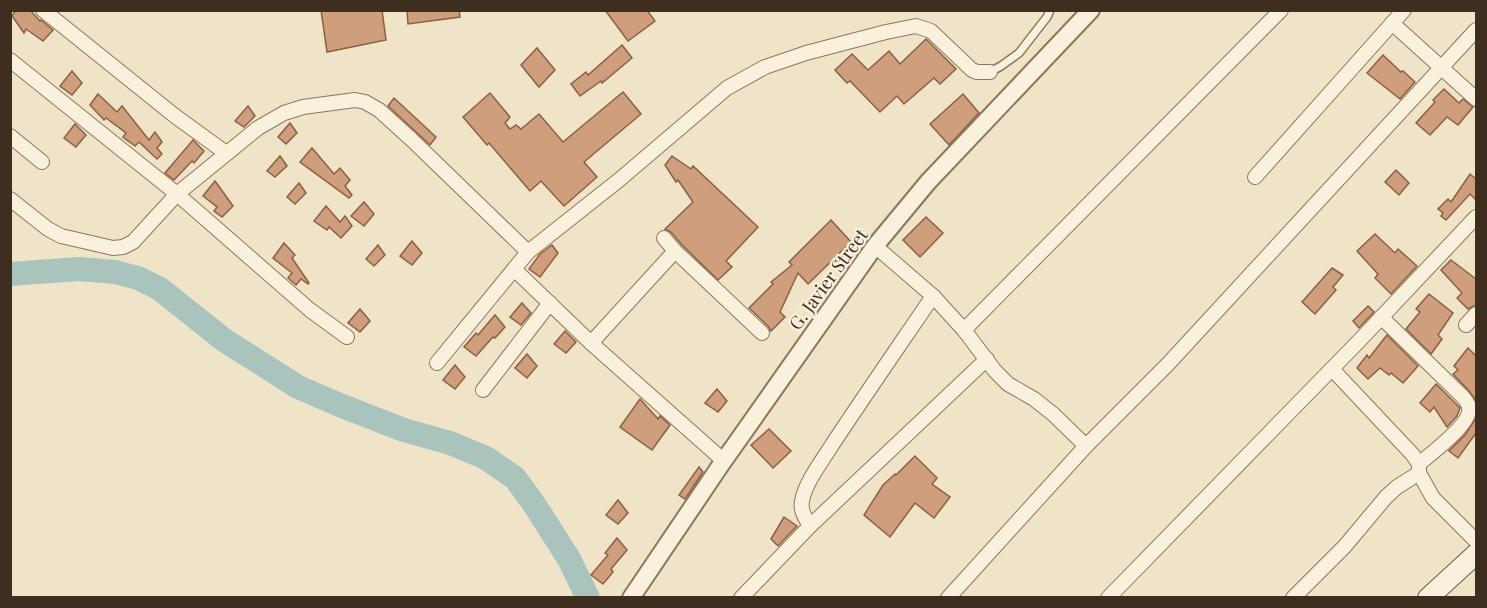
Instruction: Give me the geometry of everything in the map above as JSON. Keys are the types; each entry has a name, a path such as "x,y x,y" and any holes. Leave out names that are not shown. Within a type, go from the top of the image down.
{"main road":[{"path":"1428,597 1476,554"}],"street":[{"path":"43,10 176,117 226,153"},
{"name":"G. Javier Street","path":"631,597 875,246 928,182 1091,10"},
{"path":"964,330 1281,10"},
{"path":"1255,177 1404,10"},
{"path":"1392,23 1476,99"},
{"path":"437,363 528,252 619,180 727,88 765,67 806,53 916,26 931,31 972,70 990,72"},
{"path":"948,597 1086,446 1168,364 1476,30"},
{"path":"10,60 177,194 310,310 347,337"},
{"path":"10,199 48,229 61,236 113,248 123,247 133,242 177,194 258,128 284,113 303,107 355,100 365,102 379,110 528,252"},
{"path":"10,136 42,162"},
{"path":"1108,597 1332,369 1476,217"},
{"path":"664,238 762,333"},
{"path":"875,246 933,296 1008,384 1047,409 1086,446"},
{"path":"591,343 675,251"},
{"path":"514,269 591,343 724,461"},
{"path":"810,526 803,515 801,503 810,482 861,399 933,296"},
{"path":"483,390 550,303"},
{"path":"1466,325 1476,314"},
{"path":"1293,597 1345,546 1386,497 1419,468 1466,420 1469,407 1461,395 1381,317"},
{"path":"741,597 810,526 987,359"},
{"path":"1332,369 1406,447 1433,498 1476,541"}],"lane":[{"path":"990,72 1019,53 1050,10"}],"building":[{"path":"16,10 30,10 53,30 43,41 26,29 24,33 12,16"},
{"path":"321,10 382,10 386,40 327,52"},
{"path":"407,10 459,10 460,17 408,24"},
{"path":"605,10 647,10 655,21 628,41"},
{"path":"926,39 956,69 940,84 934,78 904,104 897,96 880,112 850,81 847,83 835,70 852,54 868,70 889,51 900,64"},
{"path":"622,45 632,58 602,83 601,81 580,96 571,84 586,72 588,75"},
{"path":"537,48 555,70 539,87 521,65"},
{"path":"1383,55 1415,82 1400,99 1367,73"},
{"path":"72,71 82,83 72,95 60,86"},
{"path":"1444,89 1459,103 1463,99 1473,107 1458,125 1447,117 1430,135 1416,123"},
{"path":"623,92 641,114 584,162 597,177 564,206 541,181 530,191 489,143 487,145 463,117 490,93 510,117 505,123 510,129 516,125 521,129 539,114 563,142"},
{"path":"98,94 117,112 122,106 149,140 155,132 162,142 157,148 162,154 157,159 139,142 135,146 123,137 126,133 106,118 104,120 90,105"},
{"path":"963,94 979,113 949,145 930,124"},
{"path":"394,98 436,137 430,145 388,106"},
{"path":"248,106 255,116 244,127 235,121"},
{"path":"290,123 297,133 286,144 278,137"},
{"path":"75,124 86,135 76,147 64,138"},
{"path":"193,140 204,151 174,180 165,173"},
{"path":"312,148 334,174 340,168 350,180 345,186 352,195 349,198 300,162"},
{"path":"280,156 287,166 275,177 267,171"},
{"path":"672,156 691,169 693,166 758,227 726,261 732,267 718,280 671,232 665,229 693,202 665,165"},
{"path":"1396,170 1409,183 1399,195 1385,182"},
{"path":"1470,174 1476,179 1476,200 1470,194 1446,220 1438,209 1448,199 1451,202"},
{"path":"215,181 233,206 222,217 214,211 217,207 203,196"},
{"path":"299,183 306,193 295,204 287,197"},
{"path":"364,202 374,214 364,226 351,216"},
{"path":"326,206 340,222 345,216 352,226 341,238 329,227 327,230 314,221"},
{"path":"926,217 943,233 920,257 903,240"},
{"path":"831,220 851,242 808,284 798,273 780,312 785,317 771,331 749,308 773,284 771,282 792,265 789,262"},
{"path":"1375,234 1395,253 1398,249 1417,266 1391,294 1375,278 1378,274 1357,251"},
{"path":"412,241 422,253 412,265 400,256"},
{"path":"284,243 295,255 292,258 308,284 301,279 296,285 288,278 292,273 273,258"},
{"path":"378,245 385,255 374,266 366,259"},
{"path":"552,245 558,253 540,277 529,269 540,254"},
{"path":"1451,260 1476,279 1476,305 1468,309 1457,298 1462,293 1441,270"},
{"path":"1332,268 1343,275 1333,287 1336,290 1315,314 1302,302"},
{"path":"1429,294 1453,313 1438,335 1442,339 1431,354 1406,329 1420,312 1416,309"},
{"path":"522,303 531,313 521,325 510,317"},
{"path":"1368,306 1374,312 1359,328 1353,321"},
{"path":"360,309 370,321 360,332 348,323"},
{"path":"495,315 505,327 476,356 464,347"},
{"path":"565,331 576,342 566,353 554,344"},
{"path":"1387,335 1418,366 1403,383 1391,373 1389,375 1380,368 1368,379 1357,368 1367,355 1369,358"},
{"path":"1468,348 1476,356 1476,401 1453,374 1458,370 1454,366"},
{"path":"527,354 537,366 527,378 515,368"},
{"path":"455,365 465,377 455,389 443,380"},
{"path":"1436,384 1460,408 1457,416 1447,427 1434,407 1430,412 1420,403"},
{"path":"717,389 727,401 718,412 705,403"},
{"path":"640,399 658,419 660,416 670,425 652,450 620,427"},
{"path":"1476,418 1476,433 1458,458 1449,451 1465,435"},
{"path":"769,429 791,451 773,468 751,445"},
{"path":"915,456 937,478 932,484 950,497 934,518 915,503 890,537 864,515 883,485"},
{"path":"699,467 703,472 685,499 679,495"},
{"path":"618,500 628,513 618,524 606,515"},
{"path":"784,517 797,526 778,546 771,539"},
{"path":"617,538 627,550 611,569 613,572 603,584 591,575 608,555 605,553"}],"waterway":[{"path":"10,274 79,269 115,272 138,278 160,289 224,340 298,387 404,430 450,443 486,458 515,478 534,504 569,559 588,598"}]}
